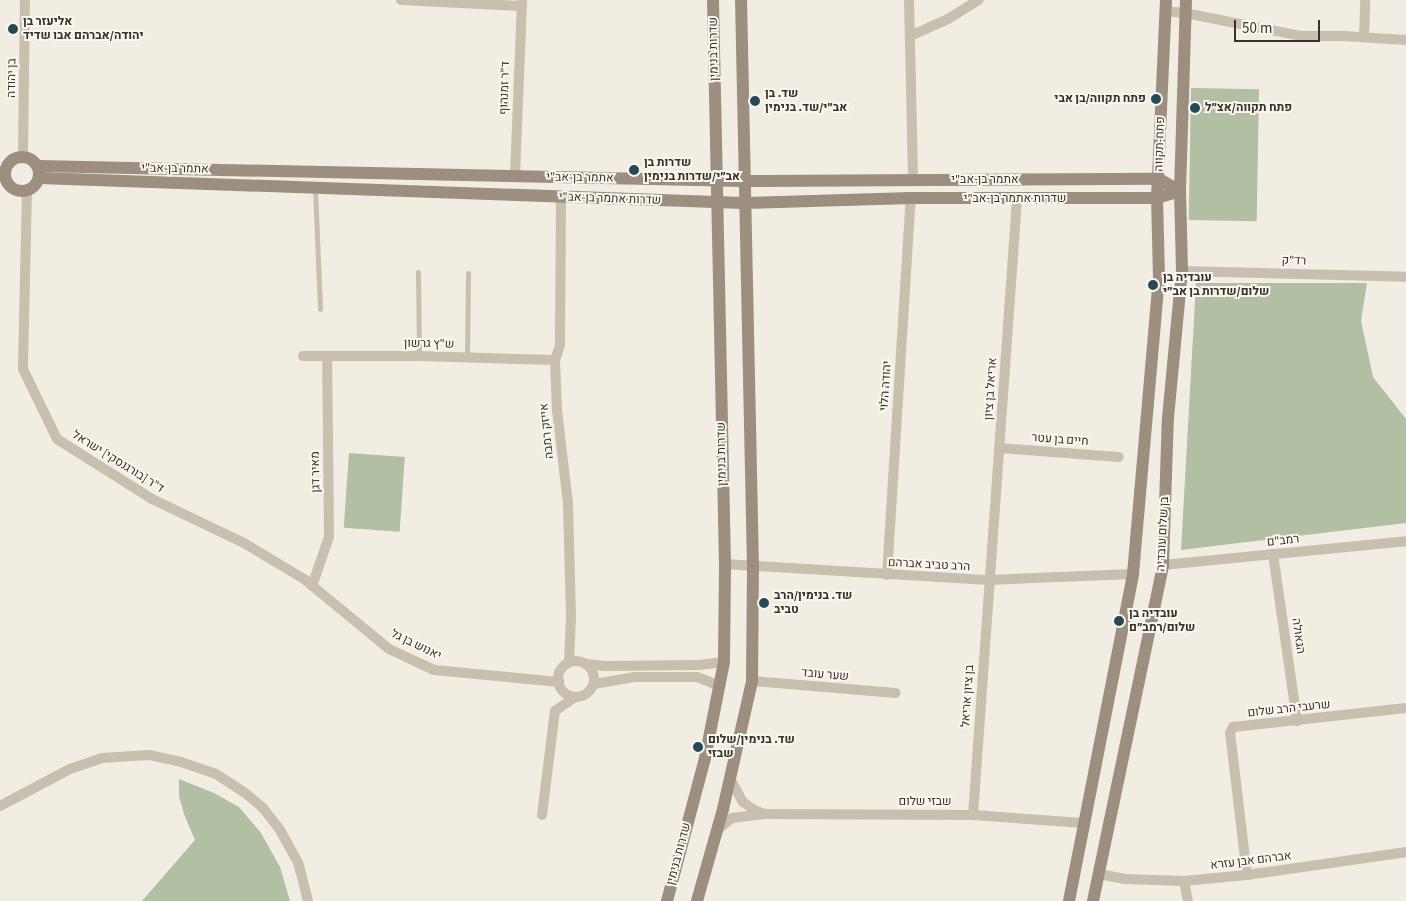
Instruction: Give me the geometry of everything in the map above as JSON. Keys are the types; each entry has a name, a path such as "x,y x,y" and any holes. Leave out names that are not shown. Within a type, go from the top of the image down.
{"main road":[{"name":"שדרות בנימין","path":"667,901 705,758 724,662 725,564 713,0"},
{"path":"697,901 730,778 752,681 753,566 740,0"},
{"name":"פתח-תקווה","path":"1157,198 1166,5"},
{"name":"פתח-תקווה","path":"1180,191 1185,6"},
{"path":"23,157 34,161 38,172 33,188 15,190 10,187 3,169 16,158 23,157"},
{"name":"אתמר בן-אב\"י","path":"38,172 515,176 716,181 1159,179 1180,191"},
{"name":"שדרות אתמר בן-אב\"י","path":"38,172 315,189 744,204 911,198 1017,200 1157,198 1180,191"},
{"name":"בן שלום עובדיה","path":"1093,901 1163,565 1168,418 1182,271 1180,191"},
{"path":"1069,901 1133,574 1159,278 1157,198"}],"street":[{"name":"בן יהודה","path":"23,157 25,0"},
{"path":"401,0 521,3"},
{"path":"909,0 913,180"},
{"path":"910,36 948,19 979,0"},
{"path":"1364,37 1365,0"},
{"name":"ד\"ר זמנהוף","path":"515,176 521,3"},
{"path":"1166,5 1185,6 1301,36 1406,40"},
{"name":"ד\"ר [בורגנסקי] ישראל","path":"27,190 23,368 58,439 152,499 244,543 312,586"},
{"name":"אייזק רמבה","path":"561,198 560,345 555,360 556,410 568,503 569,662"},
{"name":"יהודה הלוי","path":"887,575 911,198"},
{"name":"אריאל בן ציון","path":"989,580 1017,200"},
{"name":"רד\"ק","path":"1182,271 1406,277"},
{"name":"ש\"ץ גרשון","path":"302,356 419,356 555,360"},
{"name":"מאיר דגן","path":"312,586 329,536 327,356"},
{"name":"חיים בן עטר","path":"999,448 1119,457"},
{"name":"רמב\"ם","path":"1163,565 1406,541"},
{"name":"הגאולה","path":"1273,554 1297,721"},
{"name":"הרב טביב אברהם","path":"725,564 989,580 1133,574"},
{"name":"בן ציון אריאל","path":"973,815 989,580"},
{"name":"יאנוש בן גל","path":"312,586 389,649 434,670 558,682"},
{"path":"542,815 555,711 575,697 587,694 594,684 594,673 581,661 569,662 560,670 558,682 564,692 575,697"},
{"path":"586,664 606,666 680,665 724,662"},
{"path":"594,684 635,677 697,677 720,686"},
{"name":"שער עובד","path":"752,681 896,693"},
{"name":"שרעבי הרב שלום","path":"1248,875 1230,733 1233,728 1406,708"},
{"path":"0,806 70,770 102,758 148,756 181,762 216,774 244,792 263,808 280,830 298,862 308,901"},
{"name":"שבזי שלום","path":"730,778 743,802 754,810 766,814"},
{"name":"שבזי שלום","path":"716,831 732,818 766,814 973,815 1083,824"},
{"name":"אברהם אבן עזרא","path":"1099,874 1124,878 1184,881 1248,875 1406,852"},
{"path":"1184,881 1188,901"}],"lane":[{"path":"315,189 320,309"},
{"path":"418,272 419,356"},
{"path":"466,358 468,273"}],"green space":[{"path":"1191,88 1259,89 1257,221 1189,220"},
{"path":"1196,283 1367,283 1361,321 1373,377 1406,419 1406,523 1181,550"},
{"path":"349,453 405,457 400,532 344,528"},
{"path":"179,779 214,793 239,807 261,833 280,867 290,901 142,901 195,840 179,796"}],"place":[{"name":"אליעזר בן יהודה/אברהם אבו שדיד","path":"13,29"},
{"name":"פתח תקווה/בן אבי","path":"1156,99"},
{"name":"שד. בן אב״י/שד. בנימין","path":"755,101"},
{"name":"פתח תקווה/אצ״ל","path":"1195,108"},
{"name":"שדרות בן אב״י/שדרות בנימין","path":"634,170"},
{"name":"עובדיה בן שלום/שדרות בן אב״י","path":"1153,285"},
{"name":"שד. בנימין/הרב טביב","path":"764,603"},
{"name":"עובדיה בן שלום/רמב״ם","path":"1119,621"},
{"name":"שד. בנימין/שלום שבזי","path":"698,747"}]}
